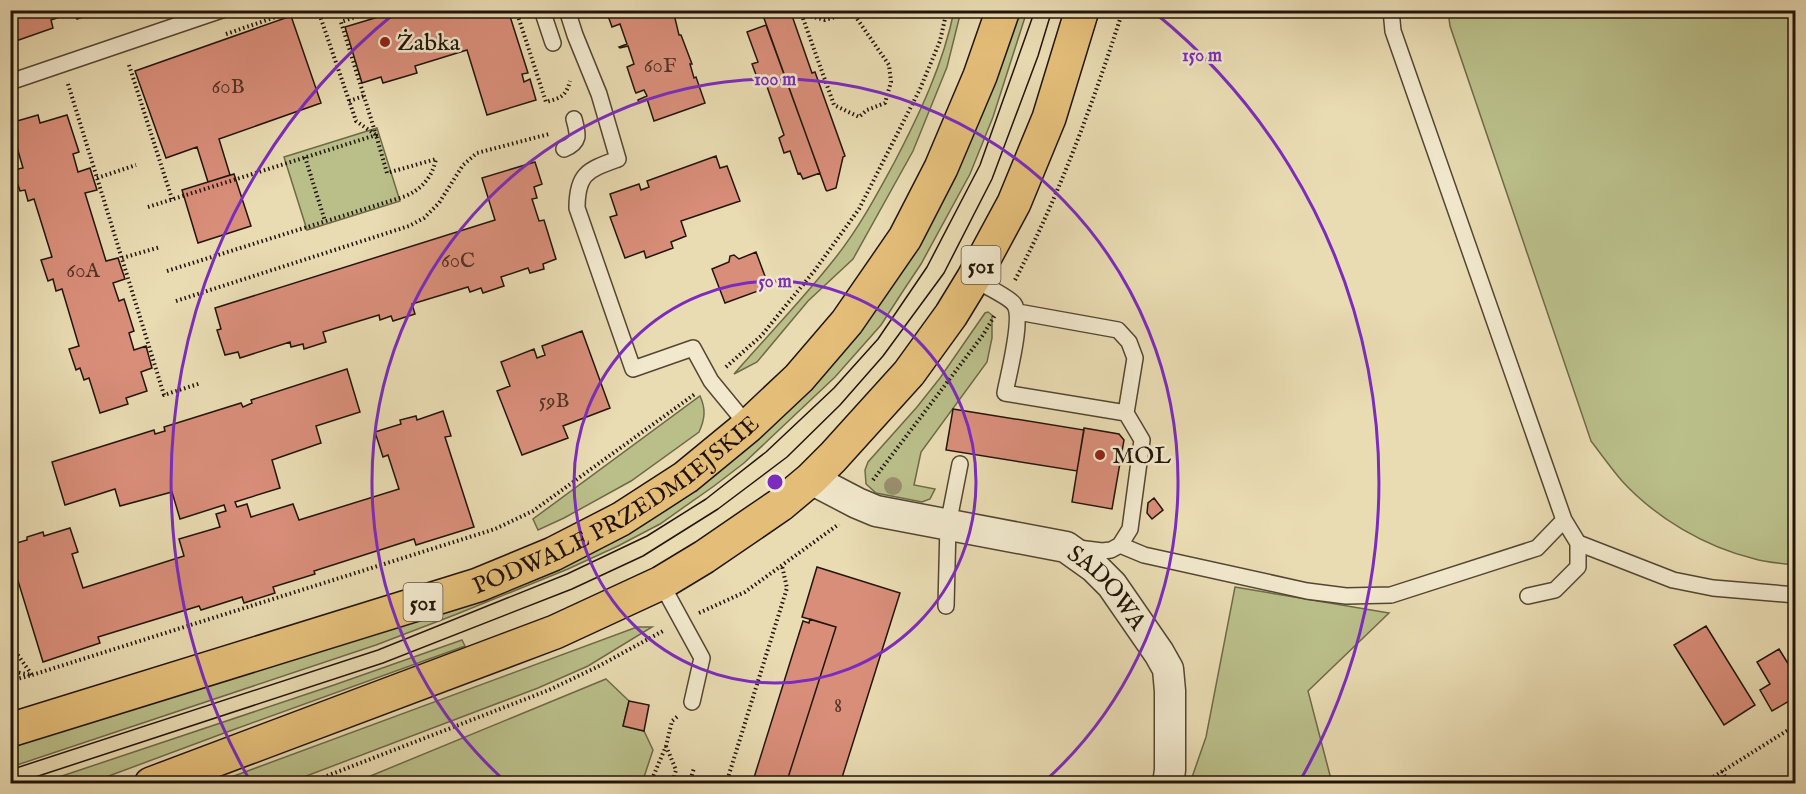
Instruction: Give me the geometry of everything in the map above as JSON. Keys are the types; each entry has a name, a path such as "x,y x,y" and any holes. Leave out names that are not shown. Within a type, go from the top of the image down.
{"main road":[{"path":"980,76 986,10"},
{"name":"PODWALE PRZEDMIEJSKIE","path":"10,730 478,585 553,554 621,519 686,477 748,426 799,378 847,322 905,238 940,168 980,76 1003,10"},
{"name":"501","path":"151,783 555,632 662,583 780,505 811,479 871,417 909,373 951,315 973,279 1014,203 1049,118 1082,10"}],"street":[{"name":"SADOWA","path":"811,479 876,511 1066,547 1094,567 1112,585 1168,669 1170,691 1168,783"}],"lane":[{"path":"10,82 222,10"},
{"path":"542,10 553,43"},
{"path":"567,10 599,94 618,159 595,167 584,177 577,190 577,208 633,369 693,348 711,381 748,426"},
{"path":"1391,10 1393,32 1564,520 1578,543 1578,567 1555,590 1528,596"},
{"path":"559,147 573,145 577,138 574,119"},
{"path":"973,279 1014,303 1017,312 1016,335 1005,393 1126,413"},
{"path":"1017,312 1118,330 1129,342 1135,358 1126,413 1142,440 1130,529 1120,545 1111,550 1066,547"},
{"path":"945,606 948,525 960,464"},
{"path":"1120,545 1144,555 1307,591 1346,596 1391,595 1537,548 1564,520"},
{"path":"1578,543 1673,580 1713,588 1796,595"},
{"path":"662,583 702,658 692,702"}],"path":[{"path":"318,10 356,121 375,135"},
{"path":"167,271 406,196 416,192 429,178 436,159 387,173 341,22 375,10"},
{"path":"516,10 546,102 559,98 567,91 570,80"},
{"path":"10,681 495,529 533,510 711,381 761,336 815,270 859,209 920,89 940,41 947,10"},
{"path":"851,11 889,65 891,82 885,103 867,110 859,117 834,105 801,12 825,20 851,11"},
{"path":"129,65 172,199"},
{"path":"68,84 164,395 201,383"},
{"path":"349,101 364,96"},
{"path":"176,301 409,226 424,218 439,203 464,165 477,153 550,134 559,147"},
{"path":"148,207 375,135"},
{"path":"305,157 325,221"},
{"path":"97,178 136,165"},
{"path":"122,258 160,247"},
{"path":"726,783 787,588 782,566"},
{"path":"10,644 32,675"},
{"path":"10,671 32,675"},
{"path":"650,783 666,746 672,721 692,702"},
{"path":"1702,783 1796,725"},
{"path":"666,746 676,770 672,783"},
{"path":"689,783 694,768"},
{"path":"1722,771 1729,783"}],"green space":[{"path":"954,11 961,11 947,67 913,151 853,259 808,301 757,362 734,374 824,272 867,212 921,108 944,51"},
{"path":"1020,11 1027,11 993,117 970,174 921,264 881,325 835,377 744,463 714,486 660,524 618,546 457,614 376,645 11,767 10,743 444,611 797,398"},
{"path":"1448,11 1795,11 1795,565 1736,554 1682,529 1635,494 1591,441 1450,26"},
{"path":"377,128 400,201 307,230 284,157"},
{"path":"985,313 992,315 992,338 987,362 921,452 914,485 935,489 930,499 922,502 876,493 866,484 865,470 868,462 917,407"},
{"path":"700,396 704,414 699,432 631,481 538,530 533,519"},
{"path":"1235,587 1389,613 1308,691 1332,783 1190,783 1206,737"},
{"path":"637,627 652,627 588,666 538,688 288,783 215,783"},
{"path":"462,640 465,646 90,783 41,783 334,685"},
{"path":"606,679 629,701 623,726 644,731 653,750 642,783 351,784"}],"building":[{"path":"10,10 101,11 77,19 74,12 51,20 53,28 13,42 10,35"},
{"path":"408,10 508,10 528,73 522,74 524,82 530,79 536,100 487,115 467,50 415,66 417,73 383,83 381,77 362,83 345,27 398,11 400,17 409,14"},
{"path":"614,10 673,10 679,35 681,35 692,64 690,64 694,78 696,77 705,103 654,121 647,99 639,103 638,100 647,96 644,90 636,93 635,91 627,67 634,64 628,46 619,47 627,44 620,24 612,27 607,13"},
{"path":"761,10 790,10 845,156 836,188 826,190"},
{"path":"291,16 321,103 219,139 230,175 208,182 197,147 166,158 135,71"},
{"path":"766,25 820,173 803,179 800,173 798,174 790,151 784,153 779,138 784,135 764,78 758,80 752,64 758,62 747,32"},
{"path":"38,115 40,123 67,115 79,152 73,154 78,172 90,168 97,190 85,193 106,261 118,258 125,279 113,283 119,301 124,299 134,331 129,333 134,350 146,346 152,368 141,372 147,391 126,398 128,404 100,413 89,378 84,380 80,368 76,370 69,349 79,346 62,289 56,291 53,279 48,281 41,260 52,257 34,199 28,201 25,190 20,191 13,170 23,168 10,123"},
{"path":"716,156 720,168 727,166 740,201 681,221 686,236 671,242 673,248 646,258 644,251 625,258 610,217 617,215 610,194 639,184 641,190 649,187 647,181"},
{"path":"535,162 542,184 534,187 537,198 532,199 539,221 544,220 556,259 543,264 544,269 530,273 528,268 501,277 504,286 483,293 481,288 470,292 468,287 412,304 415,314 393,321 391,316 380,320 379,315 323,332 326,342 304,349 303,344 291,347 290,342 240,358 238,352 225,355 217,330 221,329 215,308 495,220 482,178"},
{"path":"234,174 251,226 198,243 182,190"},
{"path":"756,252 769,287 725,303 712,269 729,262 730,256 734,255 739,259"},
{"path":"582,331 610,408 563,426 568,438 522,455 497,391 510,386 501,362 534,349 537,358 545,355 542,346"},
{"path":"347,369 360,412 316,426 321,443 272,460 280,488 235,502 237,507 247,504 251,517 293,504 299,520 399,489 388,455 383,457 375,432 401,424 400,420 416,416 417,420 443,411 451,436 445,437 474,527 416,545 414,539 314,571 315,574 273,587 275,593 244,603 242,597 201,610 199,606 98,637 100,643 43,662 15,571 10,572 10,545 43,532 44,536 70,528 78,552 72,554 83,588 184,556 179,539 220,527 216,514 226,511 224,505 180,519 172,492 120,506 115,489 65,505 52,462 154,430 155,434 165,431 164,427 241,403 243,407 252,403 251,400"},
{"path":"953,409 1084,430 1077,471 946,450"},
{"name":"MOL","path":"1084,428 1119,434 1124,440 1112,509 1072,502"},
{"path":"1154,498 1163,510 1152,519 1147,513 1148,503"},
{"path":"817,567 900,593 840,784 786,784 836,627 802,617"},
{"path":"810,619 836,627 786,784 752,784 803,621 809,623"},
{"path":"1706,626 1755,705 1724,725 1674,645"},
{"path":"1779,649 1792,670 1796,668 1796,697 1772,711 1760,690 1770,684 1757,662"},
{"path":"629,701 649,705 644,731 623,726"}],"tram line":[{"path":"10,770 378,650 567,574 647,536 706,499 766,452 834,388 878,339 927,267 980,165 1035,10"},
{"path":"14,784 383,663 572,589 643,556 718,509 787,457 840,405 883,356 944,273 992,179 1038,56 1052,10"}],"place":[{"name":"Żabka","path":"385,42"},
{"name":"MOL","path":"1100,455"}]}
